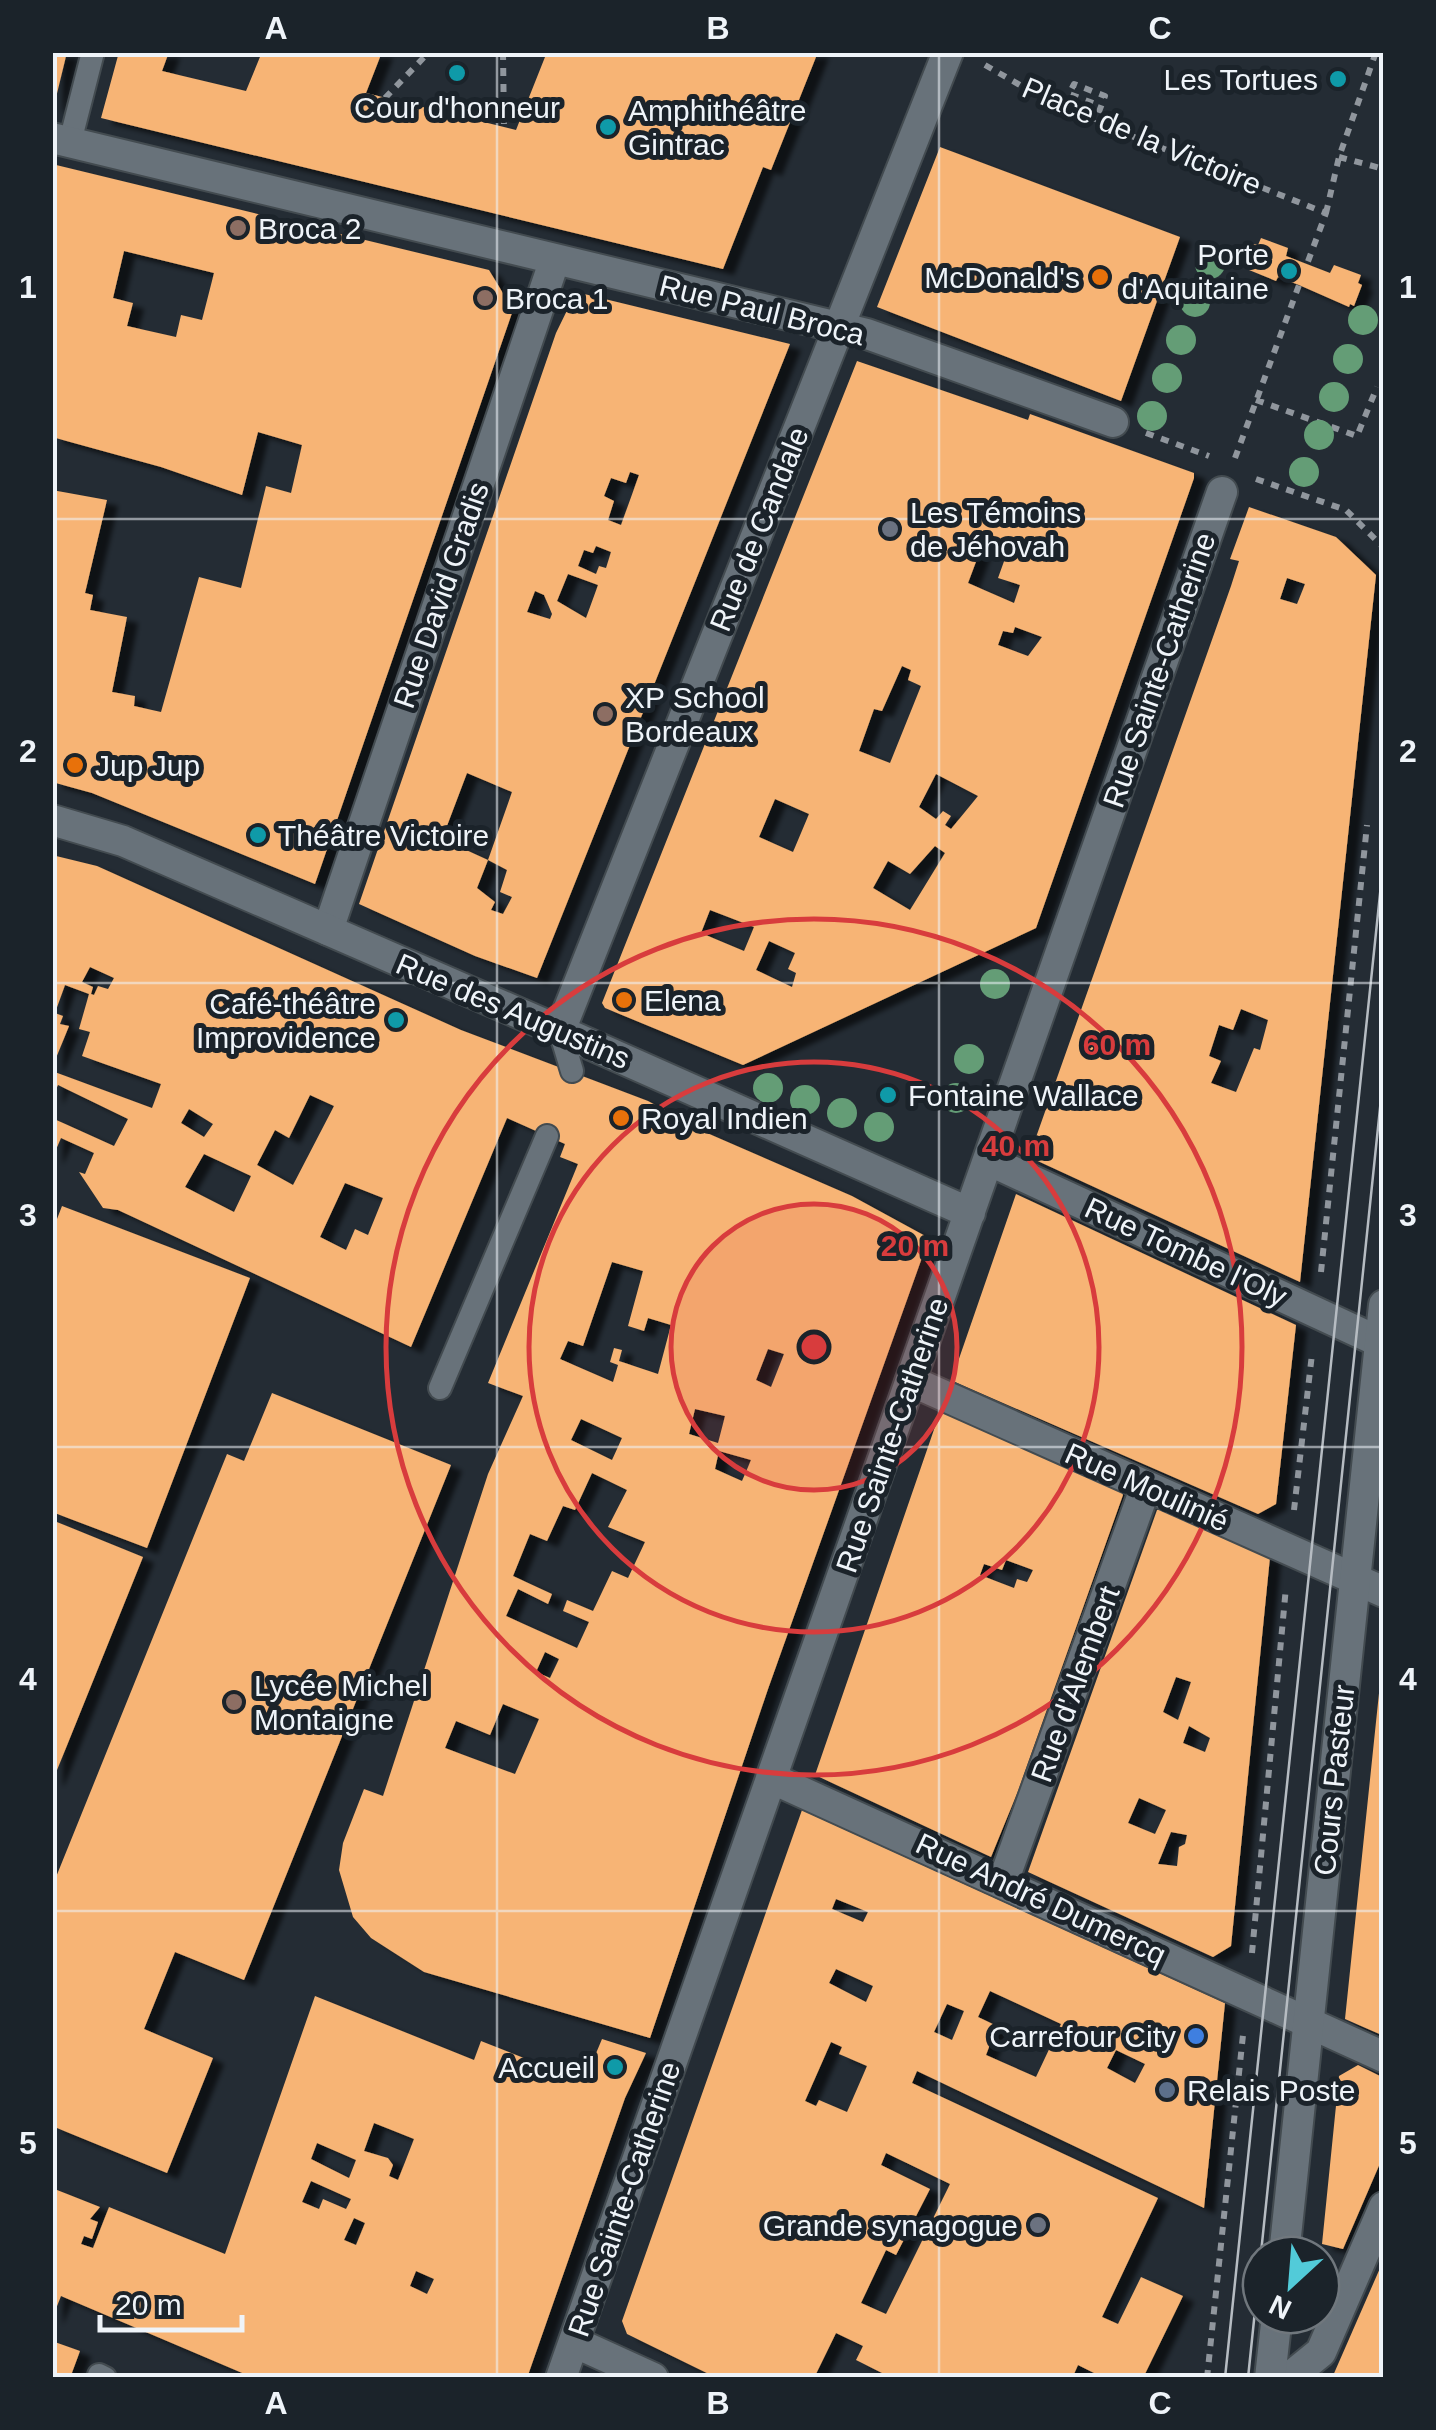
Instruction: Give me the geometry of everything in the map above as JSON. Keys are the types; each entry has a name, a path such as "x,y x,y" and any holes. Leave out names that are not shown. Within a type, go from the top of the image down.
{"street":[{"name":"Rue de Candale","path":"560,1031 948,52"},
{"name":"Rue Paul Broca","path":"61,140 867,334 1114,422"},
{"name":"Rue David Gradis","path":"328,930 555,260"},
{"name":"Rue Sainte-Catherine","path":"561,2378 988,1160 1233,476"},
{"name":"Rue des Augustins","path":"52,820 123,841 970,1212"},
{"name":"Rue Tombe l'Oly","path":"988,1160 1382,1343"},
{"name":"Cours Pasteur","path":"1286,2235 1384,1305"},
{"name":"Rue Moulinié","path":"911,1381 1384,1592"},
{"name":"Rue d'Alembert","path":"1003,1882 1146,1486"},
{"name":"Rue André Dumercq","path":"772,1778 1384,2057"},
{"path":"1289,2378 1322,2352 1384,2206"},
{"path":"1270,2378 1275,2335"},
{"path":"574,2342 654,2378"}],"lane":[{"path":"61,140 93,52"},
{"path":"560,1031 572,1072"},
{"path":"440,1388 547,1136"}],"path":[{"path":"385,98 429,52"},
{"path":"503,52 504,127"},
{"path":"1308,264 1376,52"},
{"name":"Place de la Victoire","path":"978,62 1058,107 1326,214"},
{"path":"1092,103 1069,94 1074,84 1105,96 1095,122"},
{"path":"1340,158 1384,168"},
{"path":"1299,285 1256,400 1233,476 1258,480 1346,510 1384,548"},
{"path":"1256,400 1357,436 1377,387"},
{"path":"1114,422 1216,458"},
{"path":"1208,2378 1289,1550 1367,826"}],"building":[{"path":"52,52 67,52 54,106 52,106"},
{"path":"119,52 169,52 162,71 246,91 262,52 382,52 366,93 516,130 547,52 818,52 771,170 763,167 723,269 101,118"},
{"path":"940,147 1180,237 1121,401 877,307"},
{"path":"52,164 489,270 513,310 315,884 92,793 52,782 52,490 107,500 85,593 93,595 90,610 127,617 112,692 135,696 134,706 161,712 199,577 241,588 266,486 291,493 302,445 258,432 242,495 161,467 52,437","holes":["124,251 214,273 202,320 181,315 176,337 127,326 133,303 113,298"]},
{"name":"Porte d'Aquitaine","path":"1261,238 1288,248 1286,256 1330,273 1334,265 1361,275 1358,283 1362,285 1354,306 1249,270 1250,266 1245,265 1253,244 1258,245"},
{"path":"576,292 790,344 537,978 475,956 359,904 556,333","holes":["630,472 639,475 621,525 608,520 614,501 604,496 611,478 626,483","596,546 611,552 606,568 599,566 596,574 578,566 584,550 593,553","568,574 598,585 586,618 557,601","535,591 544,595 552,614 550,619 527,612","467,773 512,792 488,860 442,839","488,860 507,870 500,892 512,897 503,914 491,910 495,902 477,888"]},
{"path":"857,361 1028,420 1030,414 1194,473 1036,928 743,1065 605,1008 602,1003","holes":["983,543 1007,553 998,578 1020,585 1014,603 968,583","1015,627 1042,637 1028,656 998,645 1003,631 1013,633","902,666 911,670 908,680 921,686 890,763 859,751 874,709 882,711","936,774 978,796 951,829 945,825 951,816 943,811 936,819 919,807","775,799 809,814 793,852 759,837","935,846 945,853 910,910 873,888 888,861 910,874","710,910 754,927 744,951 701,933","769,941 795,953 788,969 796,973 792,987 756,970"]},
{"path":"1249,507 1336,537 1376,575 1300,1282 1029,1157 1231,586 1239,561 1230,559","holes":["1287,578 1305,584 1297,604 1280,599","1241,1009 1268,1020 1260,1050 1254,1048 1236,1092 1211,1083 1221,1061 1209,1056 1219,1025 1233,1030"]},
{"path":"52,855 97,866 461,1030 648,1101 707,1133 852,1196 929,1238 768,1689 650,2038 424,1972 371,1938 353,1917 339,1870 343,1843 364,1789 383,1796 488,1474 523,1396 488,1383 578,1164 560,1157 565,1144 507,1118 411,1347 118,1210 103,1208 79,1172 85,1174 94,1153 61,1138 52,1159 52,1118 114,1146 128,1119 58,1085 52,1099 52,1071 152,1108 161,1084 82,1056 90,1032 79,1029 89,994 65,985 55,1013 63,1016 60,1024 69,1026 52,1068","holes":["90,967 114,978 108,989 98,986 94,995 93,987 82,982","310,1095 334,1106 293,1185 257,1165 275,1130 289,1138","189,1109 213,1124 204,1137 181,1123","204,1154 251,1176 234,1212 185,1187","345,1183 383,1198 368,1235 355,1229 346,1250 320,1237","612,1262 643,1271 628,1326 644,1331 648,1318 671,1325 658,1374 619,1361 622,1350 614,1348 610,1362 618,1365 613,1382 560,1359 568,1341 583,1346","768,1349 784,1354 771,1387 756,1380","695,1409 725,1416 718,1443 689,1434","581,1419 622,1438 612,1460 571,1440","719,1451 751,1460 742,1481 715,1469","592,1473 627,1490 608,1527 645,1542 628,1578 612,1571 593,1611 567,1600 563,1611 589,1622 577,1648 506,1616 518,1589 548,1604 552,1594 513,1576 530,1534 547,1541 563,1506 575,1510","545,1652 559,1659 550,1678 536,1672","503,1704 539,1719 515,1774 445,1748 456,1721 490,1735"]},
{"path":"1016,1194 1296,1325 1276,1504 1258,1514 955,1382 953,1376"},
{"path":"62,1206 250,1278 147,1548 52,1512 52,1232"},
{"path":"272,1393 451,1465 244,1980 175,1952 144,2029 213,2058 167,2173 52,2126 52,1887 227,1454 244,1461"},
{"path":"945,1412 1123,1495 991,1857 815,1775 939,1415","holes":["1006,1560 1033,1570 1027,1582 1017,1579 1014,1588 980,1575 984,1564 1002,1570"]},
{"path":"1157,1510 1270,1557 1231,1946 1213,1957 1028,1872","holes":["1176,1677 1191,1682 1178,1720 1163,1712","1189,1726 1210,1738 1205,1752 1183,1743","1139,1798 1166,1810 1155,1834 1128,1823","1171,1832 1187,1835 1185,1844 1179,1847 1177,1866 1158,1864"]},
{"path":"52,1520 143,1557 53,1780 52,1780"},
{"path":"1384,1674 1384,2036 1345,2019"},
{"path":"802,1810 1225,2003 1204,2208 917,2071 912,2083 1158,2198 1102,2317 1118,2324 1141,2277 1183,2296 1143,2378 1092,2378 1094,2373 1078,2365 1074,2374 1082,2378 892,2378 856,2360 863,2346 836,2333 814,2378 717,2378 627,2334 622,2321","holes":["836,1899 868,1912 863,1922 832,1909","836,1969 873,1986 866,2002 829,1983","990,1991 1061,2024 1036,2077 986,2055 997,2026 978,2017","947,2004 964,2011 952,2040 934,2032","831,2042 842,2047 839,2054 867,2066 847,2112 819,2100 816,2106 805,2101","1116,2050 1145,2064 1135,2083 1107,2068","886,2153 950,2184 886,2314 861,2303 886,2250 896,2255 930,2189 881,2165"]},
{"path":"315,1996 474,2060 481,2041 584,2082 602,2039 646,2053 625,2098 527,2378 254,2378 61,2296 52,2319 52,2188 100,2207 90,2219 98,2222 92,2239 84,2236 81,2244 93,2248 109,2207 225,2254","holes":["374,2123 414,2139 398,2180 389,2176 393,2165 388,2158 364,2151","317,2143 356,2160 349,2178 311,2159","311,2181 351,2199 346,2209 323,2199 319,2209 302,2202","354,2218 365,2223 356,2245 344,2240","416,2271 434,2279 427,2294 410,2286"]},
{"path":"1358,2065 1384,2078 1384,2154 1343,2249 1341,2235 1323,2235 1339,2076"},
{"path":"1384,2259 1384,2378 1332,2378"},
{"path":"52,2341 80,2351 70,2378 52,2378"}],"tram line":[{"path":"1225,2378 1384,856"},
{"path":"1248,2378 1384,1070"}],"place":[{"name":"Cour d'honneur","path":"457,73"},
{"name":"Les Tortues","path":"1338,79"},
{"name":"Amphithéâtre Gintrac","path":"608,127"},
{"name":"Broca 2","path":"238,228"},
{"name":"Porte d'Aquitaine","path":"1289,271"},
{"name":"McDonald's","path":"1100,277"},
{"name":"Broca 1","path":"485,298"},
{"name":"Les Témoins de Jéhovah","path":"890,529"},
{"name":"XP School Bordeaux","path":"605,714"},
{"name":"Jup Jup","path":"75,765"},
{"name":"Théâtre Victoire","path":"258,835"},
{"name":"Elena","path":"624,1000"},
{"name":"Café-théâtre Improvidence","path":"396,1020"},
{"name":"Fontaine Wallace","path":"888,1095"},
{"name":"Royal Indien","path":"621,1118"},
{"name":"Lycée Michel Montaigne","path":"234,1702"},
{"name":"Carrefour City","path":"1196,2036"},
{"name":"Accueil","path":"615,2067"},
{"name":"Relais Poste","path":"1167,2090"},
{"name":"Grande synagogue","path":"1038,2225"}]}
